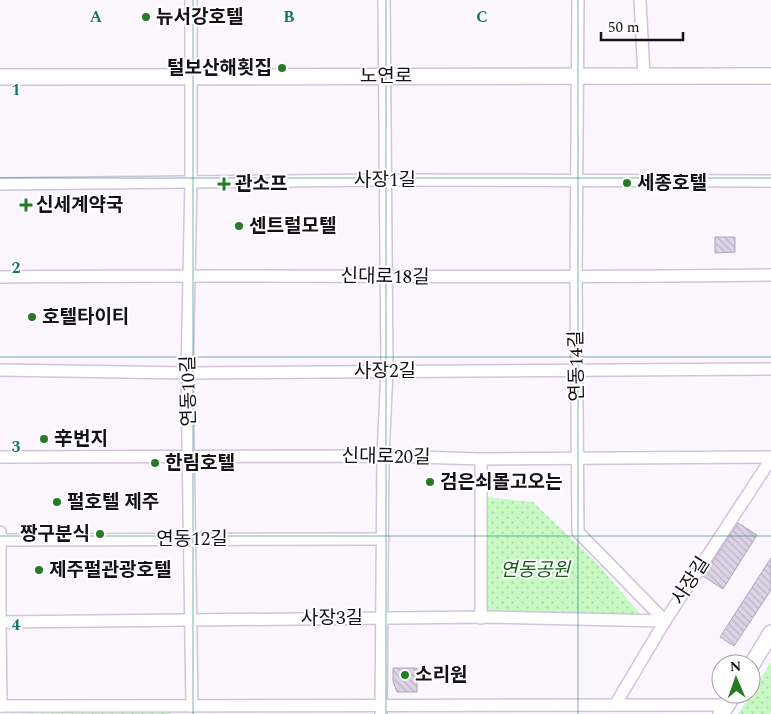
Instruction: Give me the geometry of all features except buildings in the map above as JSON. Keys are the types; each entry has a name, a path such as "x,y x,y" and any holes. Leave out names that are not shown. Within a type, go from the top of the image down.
{"main road":[{"name":"노연로","path":"0,77 771,76"},
{"path":"758,654 771,633"}],"street":[{"name":"연동10길","path":"191,0 191,181 187,373 190,456 192,706"},
{"path":"381,710 387,370 384,278 384,0"},
{"name":"연동14길","path":"578,0 576,181 578,532 665,621"},
{"path":"640,0 644,76"},
{"name":"사장1길","path":"0,184 385,180 771,181"},
{"name":"신대로18길","path":"0,277 189,275 576,278 771,275"},
{"name":"사장2길","path":"0,370 187,373 387,370 771,369"},
{"name":"신대로20길","path":"0,457 771,458"},
{"name":"사장길","path":"615,706 665,621 771,458"},
{"path":"481,459 481,618"},
{"path":"0,532 0,618"},
{"name":"연동12길","path":"0,540 383,538"},
{"name":"사장3길","path":"0,623 190,619 382,618 665,621"},
{"path":"0,623 0,706 192,706 381,710 727,704"}],"green space":[{"name":"연동공원","path":"485,497 533,502 597,563 646,621 487,617"},
{"path":"771,662 771,714 738,714 744,704 761,704 761,678"},
{"path":"170,712 171,714 0,714"}],"place":[{"name":"뉴서강호텔","path":"146,17"},
{"name":"털보산해횟집","path":"282,68"},
{"name":"세종호텔","path":"627,183"},
{"name":"관소프","path":"224,184"},
{"name":"신세계약국","path":"26,205"},
{"name":"센트럴모텔","path":"239,226"},
{"name":"호텔타이티","path":"32,317"},
{"name":"辛번지","path":"44,439"},
{"name":"한림호텔","path":"155,463"},
{"name":"검은쇠몰고오는","path":"430,482"},
{"name":"펄호텔 제주","path":"57,502"},
{"name":"짱구분식","path":"100,534"},
{"name":"제주펄관광호텔","path":"39,570"},
{"name":"소리원","path":"405,675"}]}
